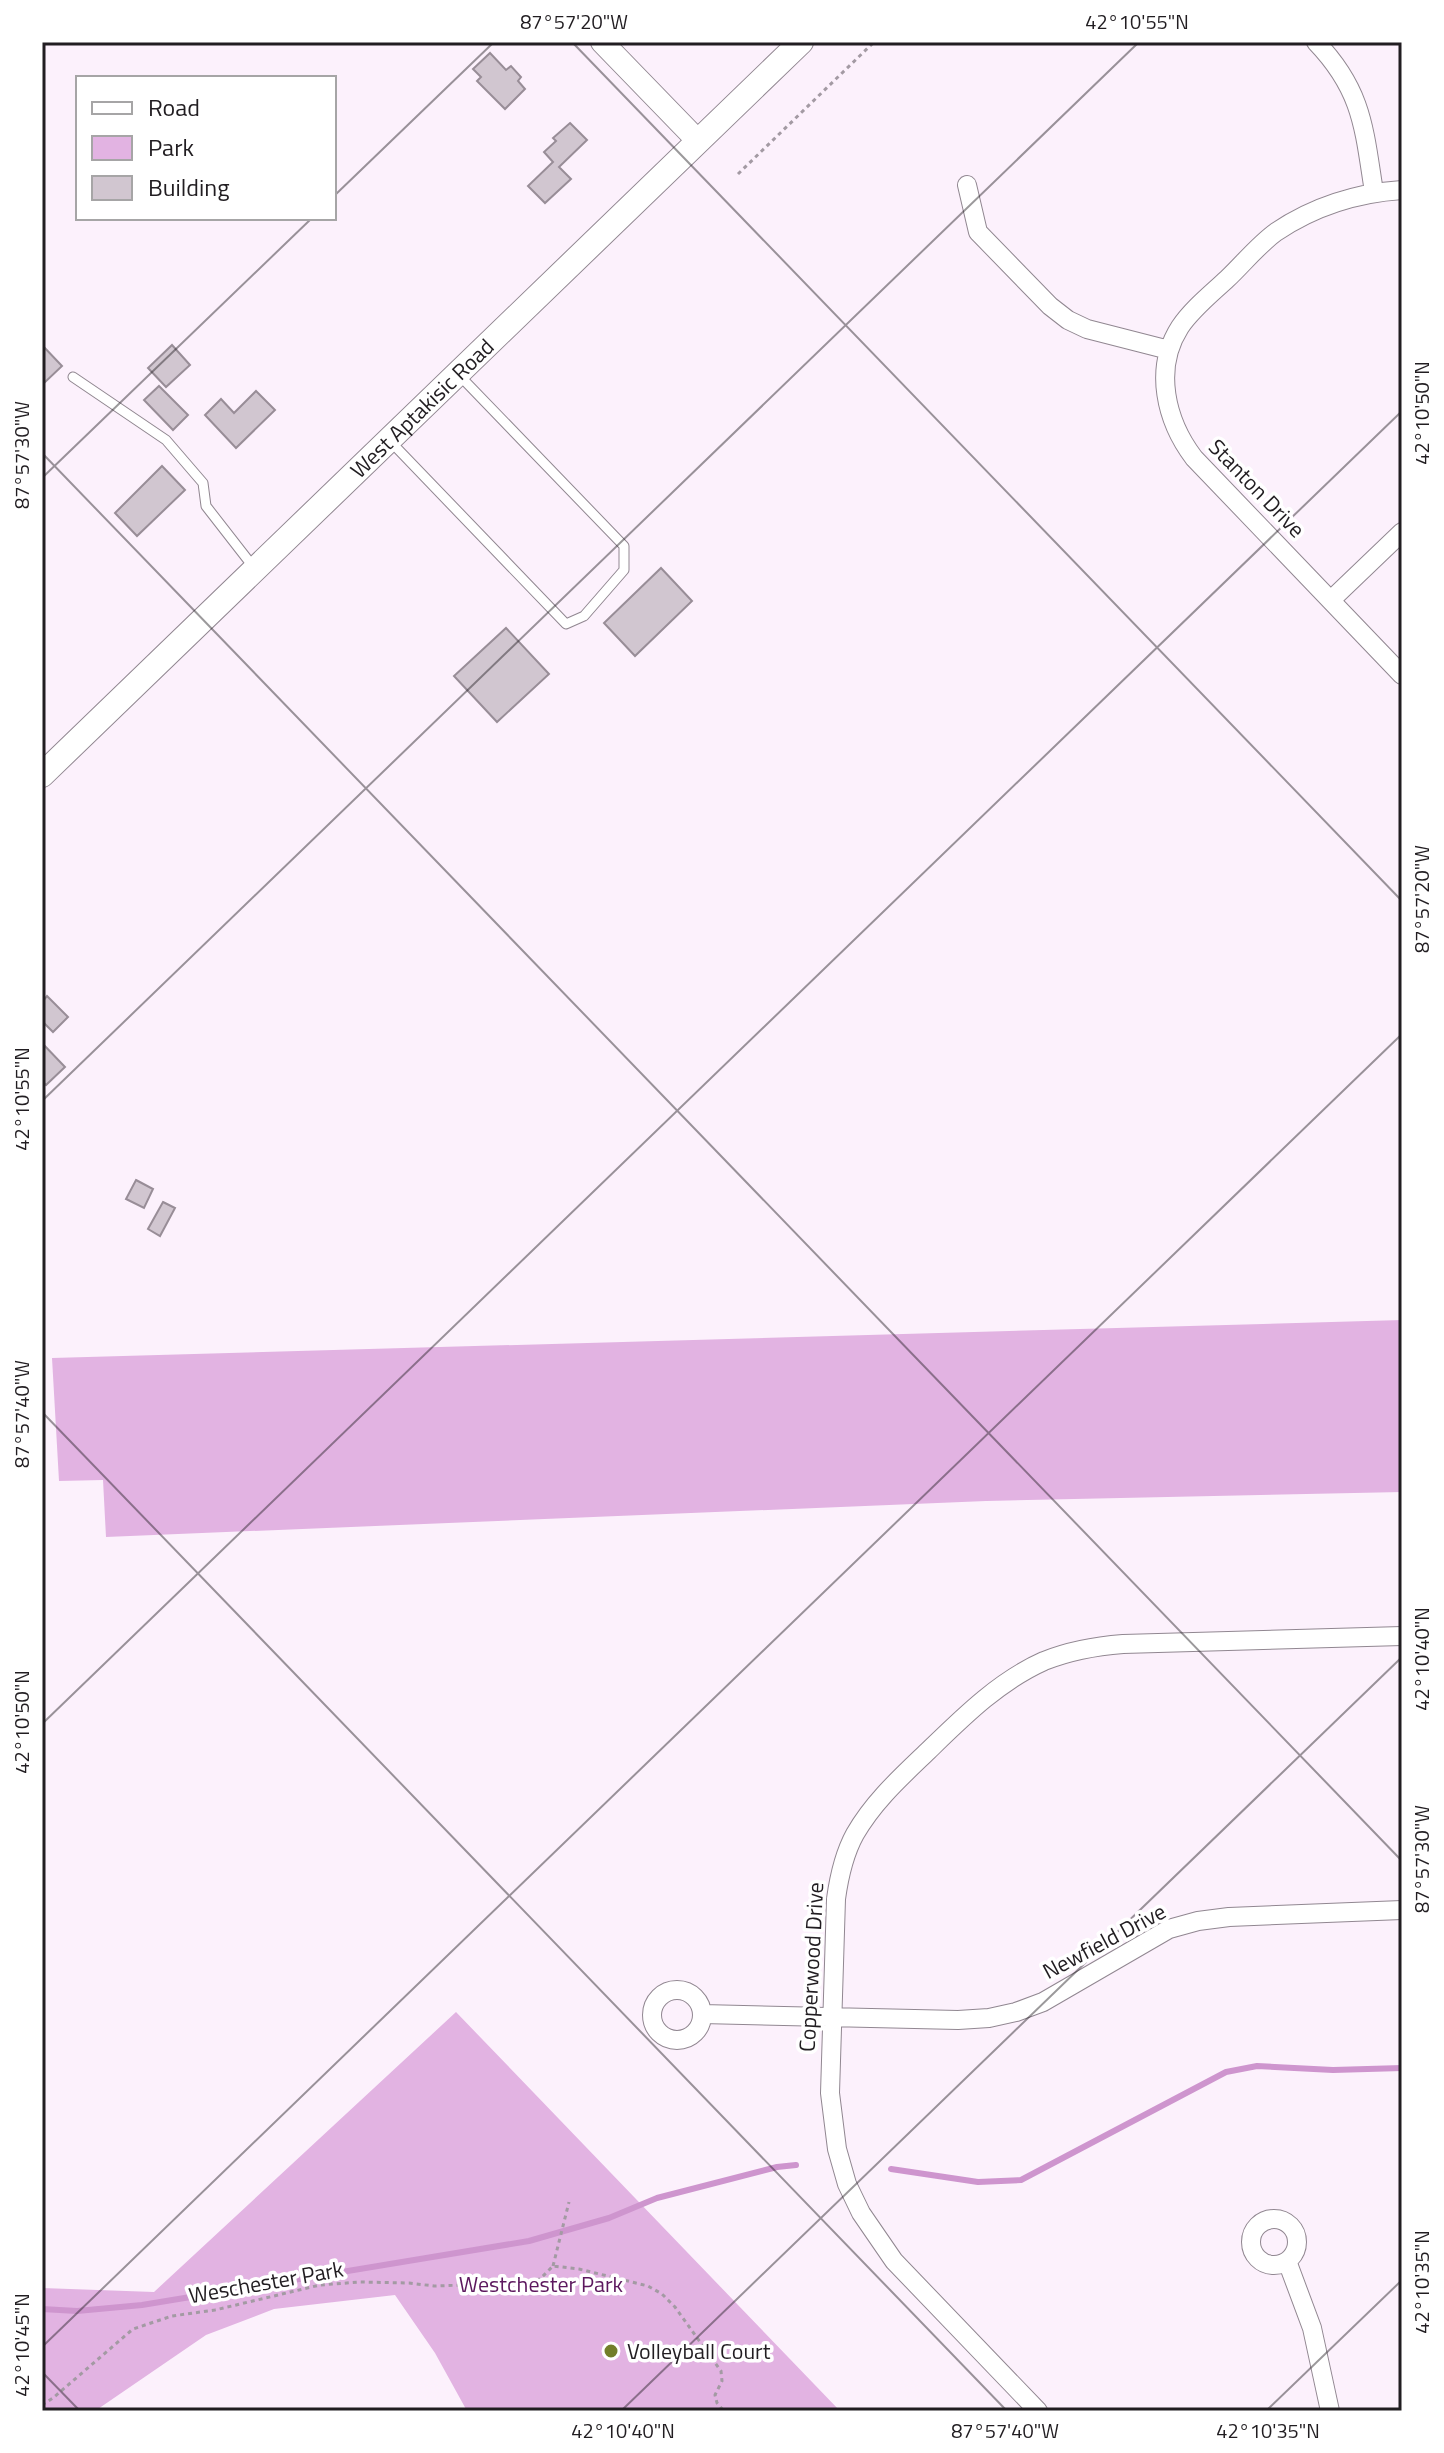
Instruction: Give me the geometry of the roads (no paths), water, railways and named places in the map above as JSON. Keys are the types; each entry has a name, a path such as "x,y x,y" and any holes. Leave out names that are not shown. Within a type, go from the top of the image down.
{"main road":[{"name":"West Aptakisic Road","path":"42,775 801,42"}],"street":[{"path":"602,42 698,141"},
{"path":"1316,42 1340,70 1362,117 1374,192"},
{"path":"967,185 978,232 1050,306 1087,329 1169,350"},
{"name":"Stanton Drive","path":"1402,190 1374,192 1318,210 1275,233 1180,327 1169,350 1166,395 1180,440 1194,458 1402,675"},
{"path":"1331,600 1402,532"},
{"name":"Copperwood Drive","path":"1038,2411 894,2261 861,2213 847,2184 837,2149 830,2093 836,1899 840,1872 853,1836 877,1800 974,1706 1025,1671 1047,1660 1097,1646 1123,1644 1402,1636"},
{"name":"Newfield Drive","path":"702,2014 958,2020 989,2018 1043,2002 1169,1929 1198,1921 1402,1910"},
{"path":"1287,2261 1312,2328 1330,2411"}],"lane":[{"path":"389,440 566,624 584,616 624,570 624,546 457,374"},
{"path":"73,377 166,440 203,483 206,506 255,569"}],"waterway":[{"path":"891,2169 978,2182 1021,2180 1226,2072 1257,2066 1333,2070 1402,2068"},
{"path":"42,2309 77,2311 142,2305 529,2241 609,2218 657,2198 777,2167 796,2165"}],"place":[{"name":"Volleyball Court","path":"611,2351"}],"park label":[{"name":"Westchester Park","path":"541,2284"}]}
